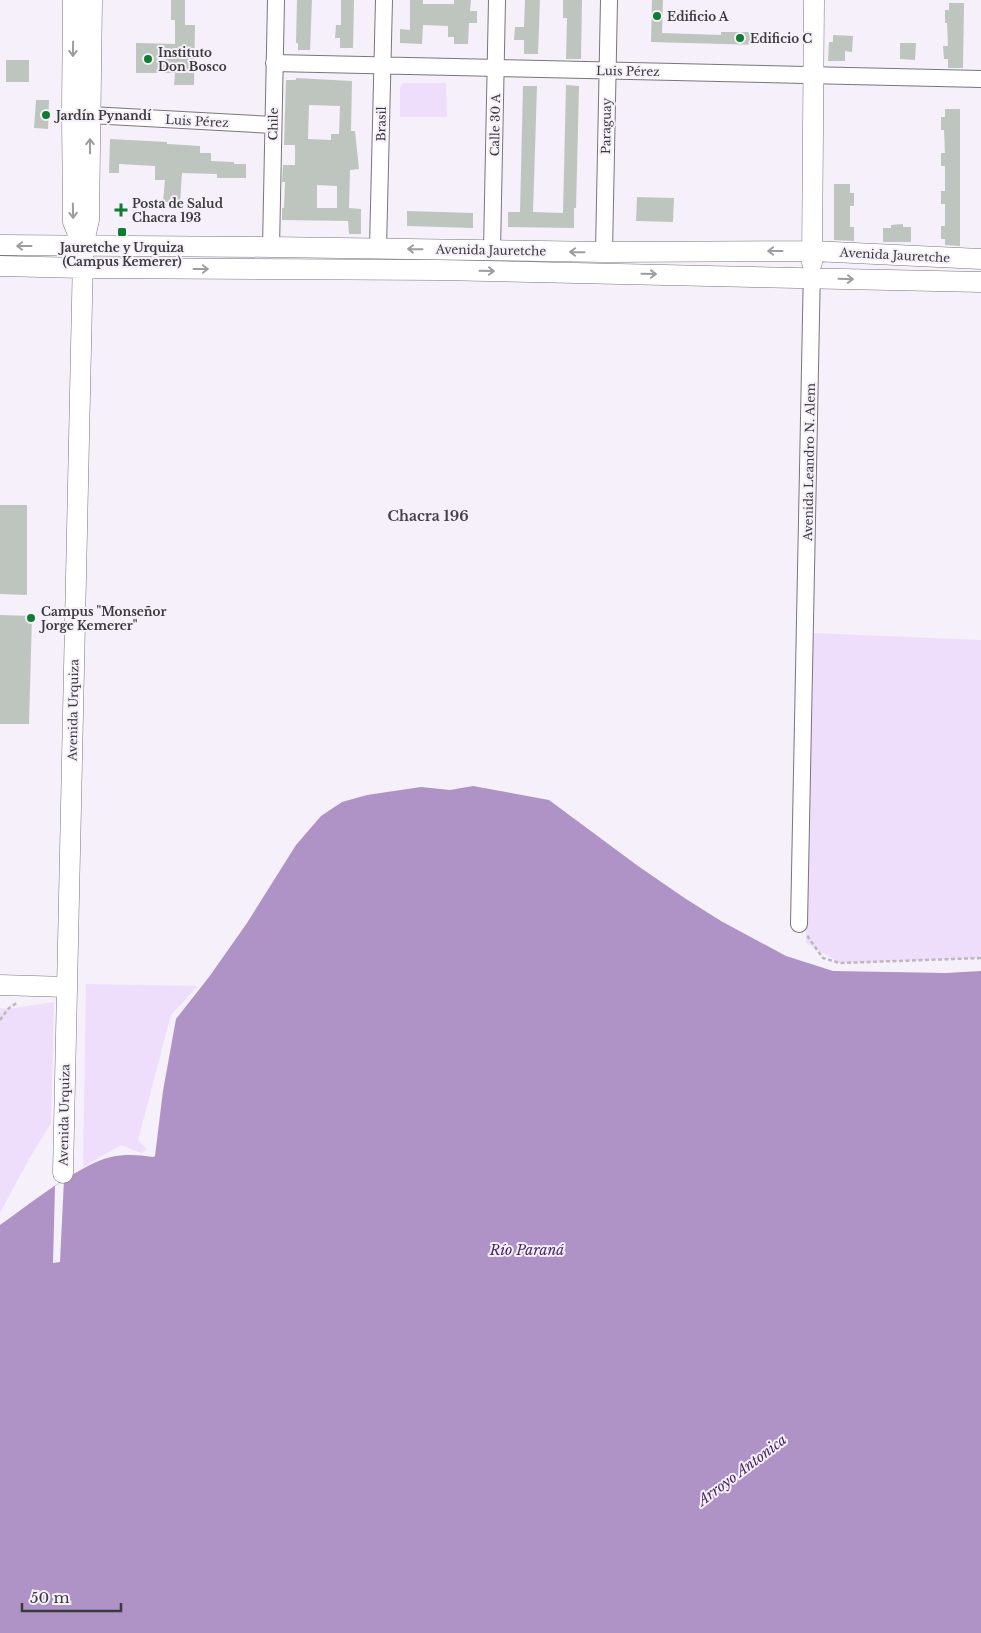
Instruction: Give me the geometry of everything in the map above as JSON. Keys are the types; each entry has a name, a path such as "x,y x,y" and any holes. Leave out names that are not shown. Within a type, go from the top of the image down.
{"main road":[{"name":"Avenida Urquiza","path":"73,0 73,222 83,246"},
{"name":"Avenida Urquiza","path":"63,1173 82,268 83,246 90,220 92,0"},
{"name":"Avenida Leandro N. Alem","path":"812,265 814,0"},
{"name":"Avenida Jauretche","path":"0,246 378,248 604,252 812,265 981,282"},
{"name":"Avenida Jauretche","path":"0,266 438,270 812,265 981,259"},
{"path":"0,985 67,987"}],"street":[{"name":"Chile","path":"271,247 276,0"},
{"name":"Brasil","path":"378,248 384,0"},
{"name":"Calle 30 A","path":"492,250 497,0"},
{"name":"Paraguay","path":"604,252 609,0"},
{"name":"Luis Pérez","path":"274,62 981,79"},
{"name":"Luis Pérez","path":"90,115 273,124"},
{"name":"Avenida Leandro N. Alem","path":"805,928 812,265"}],"path":[{"path":"805,928 808,937 823,958 840,963 981,958"},
{"path":"0,1020 8,1009 21,1000 26,986"}],"shaded area":[{"path":"402,83 446,83 447,117 400,117 400,88"},
{"path":"813,633 981,640 981,958 840,963 806,943"},
{"path":"86,984 198,986 171,1015 138,1140 147,1149 141,1153 121,1145 83,1167"},
{"path":"54,1002 51,1123 0,1213 0,1008 8,1009"}],"water":[{"name":"Río Paraná","path":"473,786 549,800 686,899 721,921 786,956 833,971 946,973 981,971 981,1633 0,1633 0,1225 53,1187 95,1163 122,1155 155,1156 163,1091 176,1019 209,977 247,923 296,845 321,816 342,802 367,795 421,787 450,790"}],"pier":[{"path":"64,1180 60,1262 53,1263 55,1186"}],"building":[{"path":"171,0 185,0 185,25 195,25 194,85 174,85 175,73 136,73 136,43 175,44 175,20 171,20"},
{"path":"297,0 312,0 310,50 298,50 298,43 296,43"},
{"path":"341,0 354,0 353,48 340,48 340,38 335,38 336,25 341,25"},
{"path":"410,0 423,0 423,4 454,4 454,0 471,0 470,11 477,11 477,23 469,23 468,44 454,44 454,37 448,37 448,26 423,25 422,44 400,43 400,29 410,30"},
{"path":"525,0 540,0 538,54 524,54 524,40 514,40 515,27 524,27"},
{"path":"563,0 582,0 581,59 566,59 567,18 563,18"},
{"path":"652,0 663,0 662,33 721,35 721,32 759,32 759,45 651,42"},
{"path":"949,3 964,3 963,68 948,68 948,59 944,59 943,46 948,46 945,10 949,10"},
{"path":"833,35 853,36 852,52 845,51 845,61 828,61 829,42 833,42"},
{"path":"900,43 916,43 915,60 900,59"},
{"path":"6,60 29,60 29,82 6,82"},
{"path":"296,78 352,81 351,131 355,131 359,169 350,170 349,208 361,209 361,234 349,234 348,221 282,220 285,182 282,182 283,165 295,165 295,145 284,145 286,80 296,80","holes":["309,105 340,106 339,134 331,134 331,140 308,139","317,185 337,186 337,208 317,208"]},
{"path":"566,85 579,86 574,228 508,227 508,212 520,212 523,86 537,86 533,212 563,213"},
{"path":"36,100 49,100 48,129 34,128"},
{"path":"945,109 960,109 960,246 945,245 945,239 941,239 941,226 945,226 945,204 941,204 941,191 945,191 945,166 941,166 941,153 945,153 944,130 941,130 941,117 945,117"},
{"path":"110,139 200,146 200,153 211,153 211,161 246,164 246,178 217,178 217,174 182,173 180,203 163,202 165,180 155,180 155,166 119,164 119,173 109,173"},
{"path":"834,184 850,184 850,193 854,193 854,206 850,206 850,227 854,227 854,241 834,240"},
{"path":"637,197 674,198 673,222 636,221"},
{"path":"407,211 473,213 473,228 407,226"},
{"path":"903,224 903,227 911,227 911,242 883,242 883,228 891,228 891,225"},
{"path":"0,505 27,505 27,595 0,594"},
{"path":"0,615 32,616 29,724 0,724"}],"place":[{"name":"Edificio A","path":"657,16"},
{"name":"Edificio C","path":"740,38"},
{"name":"Instituto Don Bosco","path":"148,59"},
{"name":"Jardín Pynandí","path":"46,115"},
{"name":"Posta de Salud Chacra 193","path":"121,210"},
{"name":"Jauretche y Urquiza (Campus Kemerer)","path":"122,232"},
{"name":"Campus \"Monseñor Jorge Kemerer\"","path":"31,618"}],"district":[{"name":"Chacra 196","path":"428,516"}],"water label":[{"name":"Arroyo Antonica","path":"742,1470"}]}
